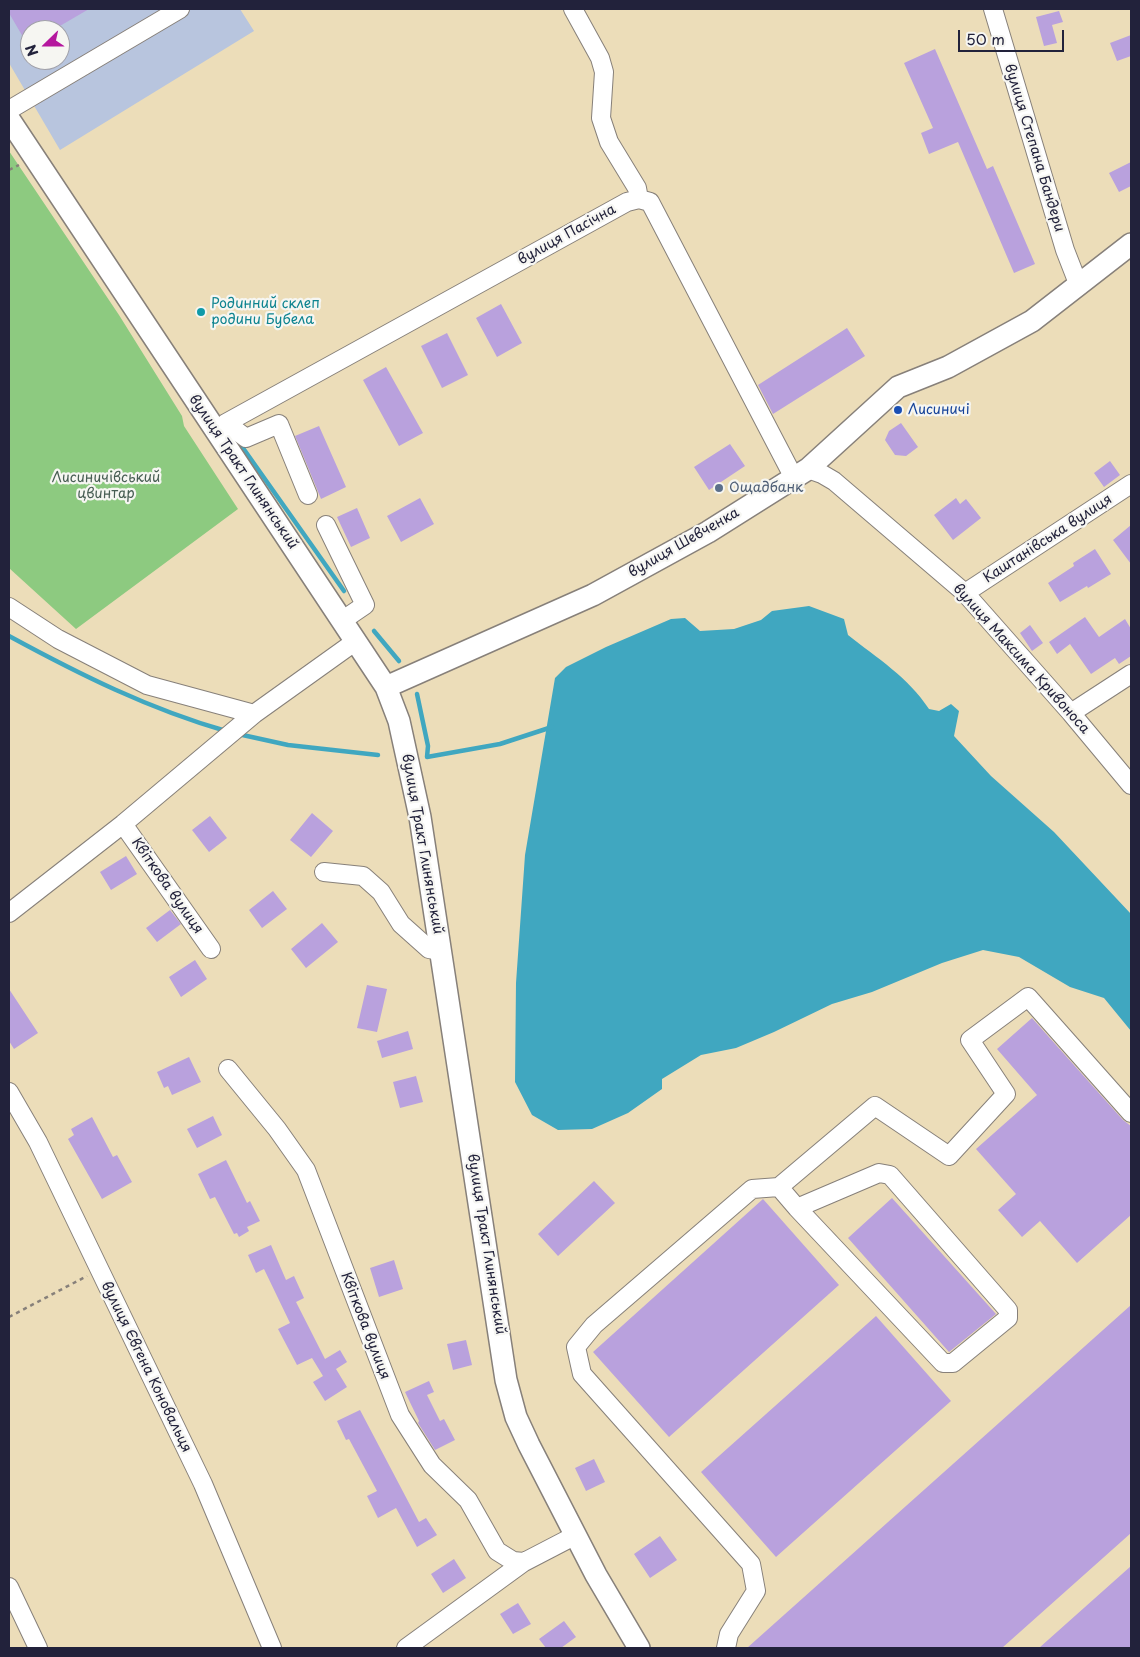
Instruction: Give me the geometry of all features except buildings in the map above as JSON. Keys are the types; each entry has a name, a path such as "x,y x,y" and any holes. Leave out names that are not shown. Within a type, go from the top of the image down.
{"main road":[{"name":"вулиця Тракт Глинянський","path":"9,119 221,428 386,687 399,721 420,817 442,951 506,1380 516,1417 529,1445 596,1575 639,1648"},
{"name":"вулиця Шевченка","path":"386,687 593,595 708,532 801,473 898,387 948,367 1032,322 1131,244"}],"street":[{"path":"9,110 180,9"},
{"path":"573,9 600,58 604,72 601,118 609,142 637,188 639,199 650,202 801,473"},
{"name":"вулиця Степана Бандери","path":"993,9 1065,250 1079,286"},
{"name":"вулиця Пасічна","path":"221,428 627,202 639,199"},
{"path":"221,428 246,438 280,424 308,495"},
{"name":"вулиця Максима Кривоноса","path":"801,473 822,474 834,481 965,593 1131,785"},
{"name":"Каштанівська вулиця","path":"965,593 1131,484"},
{"path":"326,524 365,605 343,620"},
{"path":"9,607 58,639 147,685 254,714"},
{"path":"9,913 123,824 238,726 356,641"},
{"path":"1071,714 1131,674"},
{"name":"Квіткова вулиця","path":"123,824 211,949"},
{"path":"324,872 363,876 381,892 401,924 429,949 442,951"},
{"path":"726,1648 729,1634 756,1591 751,1564 582,1374 576,1347 594,1325 752,1189 779,1188 875,1106 949,1156 1006,1094 970,1040 1028,997 1131,1114"},
{"name":"Квіткова вулиця","path":"228,1069 278,1129 306,1170 400,1415 432,1465 468,1500 497,1550 513,1561 524,1562"},
{"name":"вулиця Євгена Коновальця","path":"9,1092 38,1142 203,1484 272,1648"},
{"path":"779,1188 797,1208 943,1363 953,1363 1008,1318 1008,1310 890,1175 879,1173 797,1208"},
{"path":"406,1648 524,1562 576,1535"},
{"path":"9,1586 38,1648"}],"path":[{"path":"9,1317 99,1269"}],"shaded area":[{"path":"9,9 240,9 254,31 60,150 9,63"}],"green space":[{"name":"Лисиничівський цвинтар","path":"9,151 119,315 182,416 184,426 238,509 76,629 9,568"}],"water":[{"path":"809,606 844,619 848,635 912,687 929,709 939,711 951,704 959,711 954,736 991,776 1054,832 1131,914 1131,1031 1104,998 1070,987 1019,957 983,950 942,963 872,992 832,1004 736,1048 701,1055 662,1079 662,1089 628,1113 592,1129 558,1130 532,1115 515,1082 516,983 525,855 555,678 566,667 606,647 671,619 685,618 700,631 734,629 761,620 772,611"}],"waterway":[{"path":"238,441 344,591"},
{"path":"374,631 399,661"},
{"path":"9,636 115,690 169,712 226,731"},
{"path":"417,694 428,746 427,757 500,744 552,727"},
{"path":"238,734 288,745 378,755"}],"place":[{"name":"Родинний склеп родини Бубела","path":"201,312"},
{"name":"Лисиничі","path":"898,410"},
{"name":"Ощадбанк","path":"719,488"}]}
